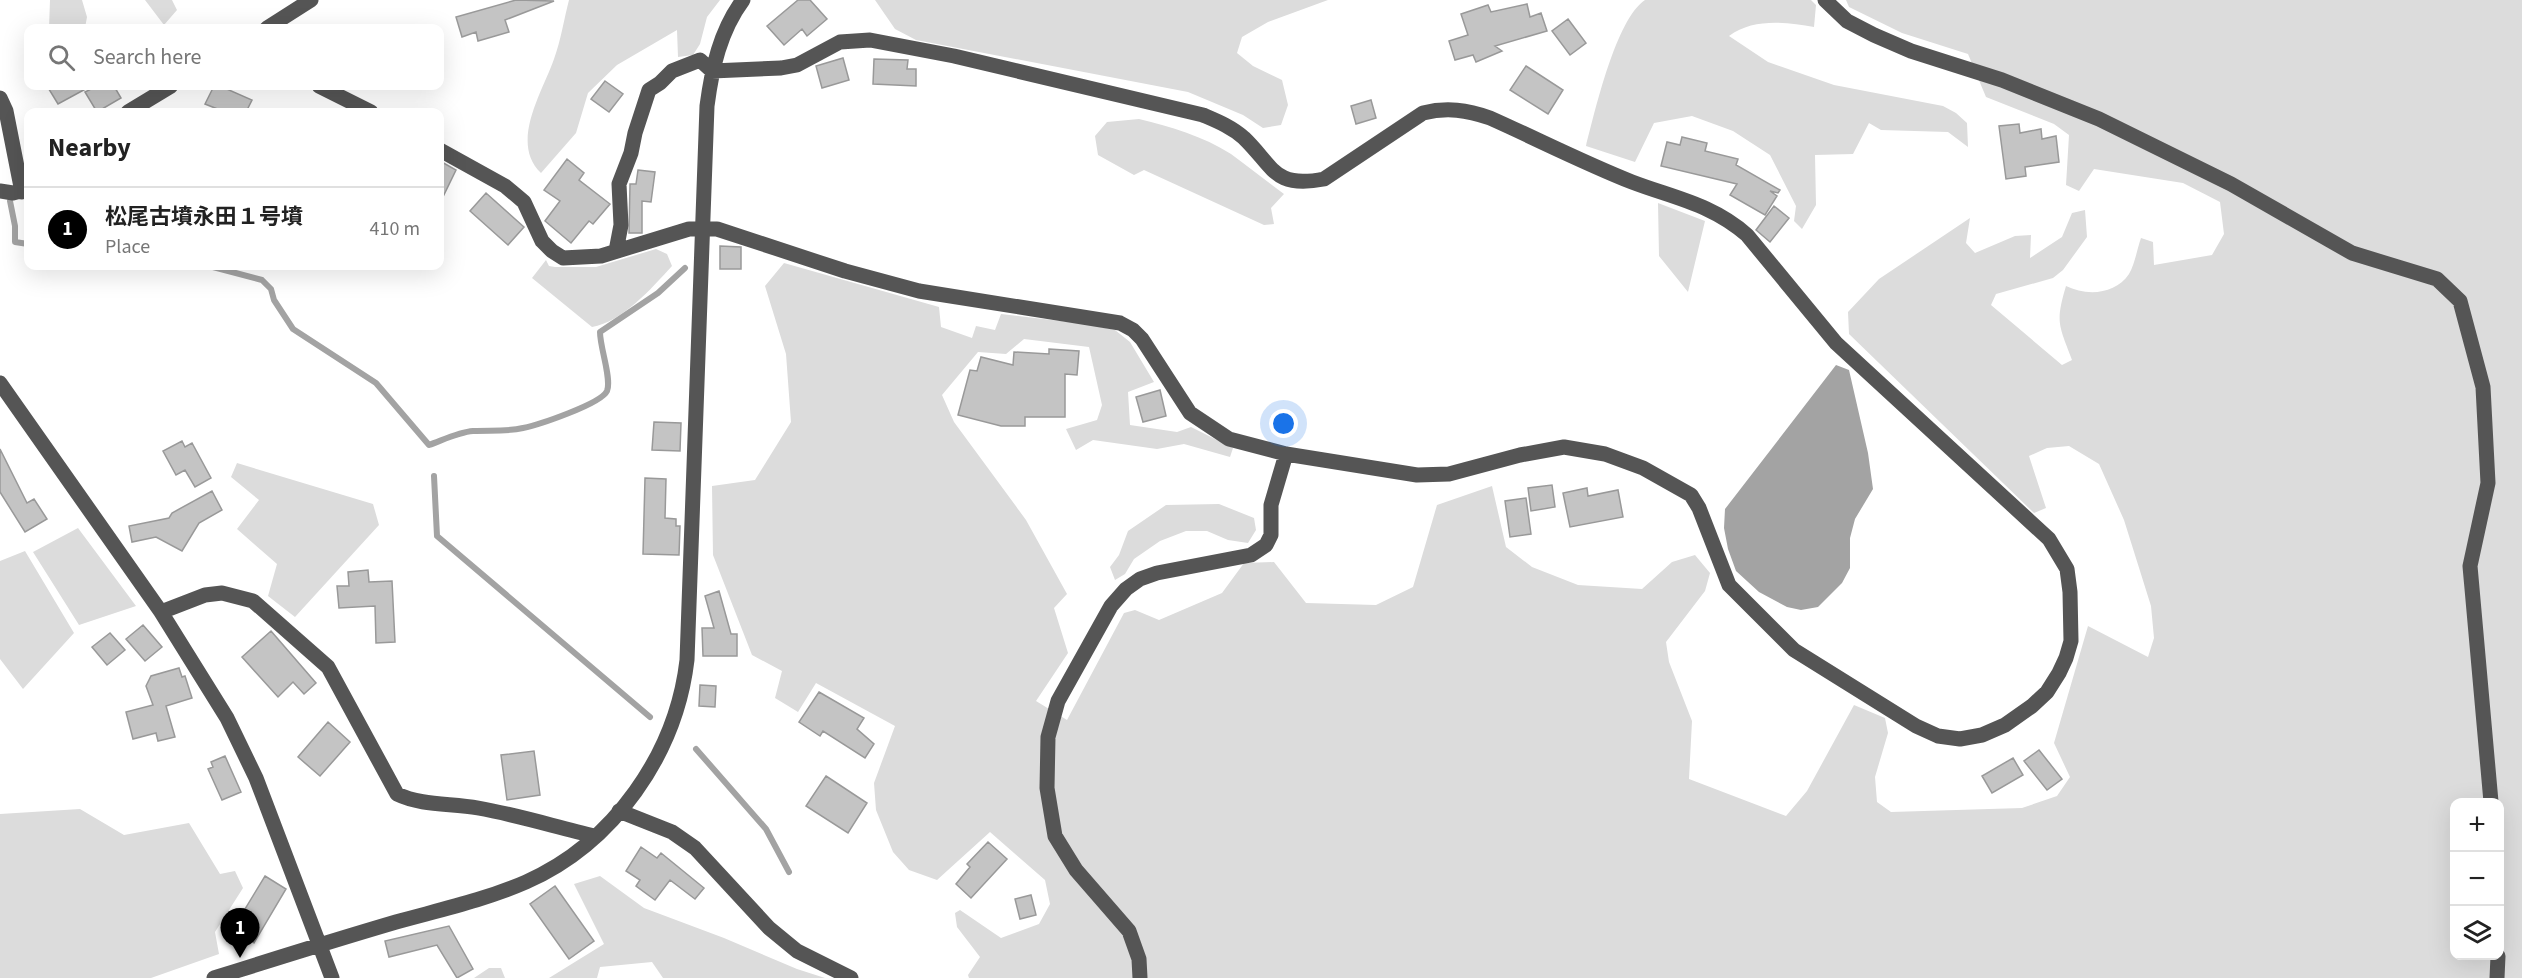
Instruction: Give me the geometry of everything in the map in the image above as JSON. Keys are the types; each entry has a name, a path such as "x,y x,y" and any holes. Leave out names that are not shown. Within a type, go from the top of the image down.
{"street":[{"path":"273,24 311,0"},
{"path":"214,978 525,882 565,860 595,836 637,792 660,752 684,687 688,639 708,106 712,71 732,15 743,0"},
{"path":"1826,0 1847,21 1874,35 1911,51 2002,80 2099,119 2231,184 2352,253 2437,279 2460,301 2483,387 2488,483 2469,566 2491,798"},
{"path":"444,152 505,186 518,196 524,202 542,241 563,258 601,256 702,227 717,229 845,271 919,291 1120,323 1142,339 1190,413 1229,439 1287,454 1417,475 1449,474 1520,455 1564,447 1605,454 1643,468 1674,483 1691,495 1699,508 1729,585 1794,650 1916,726 1938,736 1960,739 1982,735 2005,725 2032,706 2047,692 2059,673 2071,641 2067,569 2049,539 1836,343 1747,235 1713,210 1630,182 1490,117 1467,110 1435,110 1423,113 1324,179 1307,182 1290,181 1271,170 1243,137 1225,124 1203,115 954,56 870,40 840,42 797,65 781,68 712,71 700,60 672,71 660,84 649,90 635,133 632,153 619,184 621,225 616,251"},
{"path":"135,108 164,90"},
{"path":"327,90 363,108"},
{"path":"0,98 6,111 24,186"},
{"path":"0,191 24,190"},
{"path":"0,382 161,612 240,742 332,978"},
{"path":"1140,978 1139,959 1129,931 1076,870 1055,836 1047,788 1048,737 1058,701 1111,606 1126,588 1140,579 1157,573 1251,555 1266,545 1271,535 1271,505 1287,454"},
{"path":"161,612 205,595 222,593 253,602 328,667 397,794 409,800 474,807 516,815 595,836"},
{"path":"619,811 672,832 695,848 769,927 798,951 851,978"},
{"path":"2498,960 2498,978"}],"shaded area":[{"path":"50,0 82,0 87,17 86,24 49,24"},
{"path":"145,0 172,0 177,10 163,24"},
{"path":"569,0 720,0 707,17 700,44 693,55 678,57 677,30 617,65 588,93 576,133 541,173 532,161 528,147 528,132 531,117 561,37"},
{"path":"875,0 1328,0 1268,22 1242,37 1237,53 1253,66 1282,80 1288,105 1281,125 1263,128 1243,115 1188,92 916,40 895,29"},
{"path":"1645,0 1811,0 1816,5 1814,27 1781,23 1759,24 1738,30 1729,36 1768,62 1834,85 1943,106 1956,113 1967,123 1968,147 1948,132 1881,130 1869,123 1853,154 1815,155 1816,205 1802,229 1794,221 1796,206 1770,155 1733,131 1692,116 1654,123 1635,162 1586,146 1601,89 1616,45 1635,10"},
{"path":"1846,0 2522,0 2522,978 969,978 968,975 980,957 957,927 955,913 960,910 1001,938 1039,924 1050,904 1045,880 990,832 937,880 909,870 893,852 876,810 874,783 895,726 816,683 798,712 775,698 782,671 752,655 713,555 712,486 755,480 791,422 786,354 765,286 784,263 939,307 941,327 972,338 976,326 995,330 1001,314 1086,324 1115,330 1130,342 1154,382 1128,392 1130,425 1177,432 1191,427 1233,448 1230,457 1184,444 1157,449 1093,440 1076,450 1066,429 1097,420 1102,405 1089,347 1024,339 1006,354 978,352 942,395 954,422 1026,520 1067,594 1054,608 1068,653 1036,701 1067,720 1124,613 1135,610 1159,620 1222,593 1244,563 1274,562 1306,603 1376,605 1413,587 1437,505 1492,486 1506,547 1532,567 1578,585 1642,589 1672,562 1695,555 1710,573 1705,591 1666,642 1669,662 1692,721 1689,779 1786,816 1807,791 1854,705 1885,718 1888,733 1875,777 1877,802 1891,812 2022,808 2057,796 2070,777 2054,743 2088,626 2148,657 2154,638 2151,606 2124,520 2099,464 2069,446 2047,448 2029,456 2046,508 2034,513 1849,334 1848,312 1879,279 1970,218 1966,243 1975,253 2015,236 2031,235 2030,258 2062,237 2072,213 2085,210 2087,237 2063,270 2053,278 1996,294 1991,305 2062,365 2072,360 2060,324 2060,308 2066,286 2082,291 2100,292 2116,286 2129,274 2141,238 2153,242 2154,265 2212,255 2224,234 2220,202 2183,183 2094,169 2079,191 2066,185 2069,135 2054,124 1986,97 1968,54 1902,33 1849,7"},
{"path":"1139,119 1209,142 1231,154 1284,194 1271,208 1274,224 1264,225 1144,170 1134,175 1098,155 1095,136 1107,122"},
{"path":"1658,203 1705,221 1688,292 1659,256"},
{"path":"656,249 667,254 672,266 636,303 603,324 592,327 532,278 546,260 549,266 555,267 596,267"},
{"path":"1836,365 1849,370 1868,453 1873,489 1855,519 1850,538 1850,568 1842,583 1818,607 1801,610 1787,607 1759,592 1736,571 1724,528 1725,509"},
{"path":"237,463 373,504 379,525 295,617 268,596 277,564 237,529 259,500 231,477"},
{"path":"1219,504 1254,518 1256,530 1248,543 1228,540 1207,531 1186,531 1160,541 1134,559 1125,574 1115,580 1110,567 1119,555 1128,531 1166,505"},
{"path":"78,528 136,606 79,625 33,552"},
{"path":"25,551 74,633 23,689 0,659 0,561"},
{"path":"80,809 124,835 189,823 220,874 235,871 243,888 215,932 219,954 151,978 0,978 0,814"},
{"path":"600,876 644,908 825,978 663,978 652,962 600,967 597,978 549,978 604,944 574,884"},
{"path":"489,968 501,968 505,978 474,978"}],"building":[{"path":"516,0 554,1 505,20 509,32 478,41 476,32 462,37 456,17"},
{"path":"798,0 810,0 827,19 807,36 802,29 784,45 767,26"},
{"path":"1527,4 1530,17 1541,13 1547,31 1495,46 1502,51 1476,62 1473,55 1455,60 1449,41 1468,35 1461,14 1488,5 1491,12"},
{"path":"1568,19 1586,43 1570,55 1552,31"},
{"path":"843,58 849,80 822,88 816,66"},
{"path":"874,59 908,60 907,69 916,69 916,86 873,84"},
{"path":"1526,66 1563,90 1548,114 1510,90"},
{"path":"605,81 623,94 609,112 591,99"},
{"path":"49,90 84,90 58,104"},
{"path":"116,90 121,98 104,108 95,108 85,92"},
{"path":"212,90 229,90 252,100 248,108 215,108 205,104"},
{"path":"1371,100 1376,118 1356,124 1351,106"},
{"path":"2019,124 2020,133 2041,129 2042,139 2056,136 2059,162 2025,167 2026,176 2006,179 1999,126"},
{"path":"1682,137 1707,143 1705,151 1738,159 1736,165 1780,190 1778,193 1770,191 1777,196 1765,215 1730,195 1737,184 1661,166 1667,142 1680,145"},
{"path":"567,159 584,173 579,180 610,204 593,224 589,221 571,243 545,221 560,201 544,190"},
{"path":"444,163 456,170 444,195"},
{"path":"638,170 655,172 651,202 642,201 642,233 629,233 630,184 636,184"},
{"path":"486,193 524,227 508,245 470,211"},
{"path":"1774,206 1789,218 1770,242 1756,230"},
{"path":"720,246 741,247 741,269 720,269"},
{"path":"1049,349 1079,351 1077,375 1065,374 1065,417 1025,417 1025,426 1001,426 958,415 970,370 977,371 981,357 1013,365 1014,352 1049,354"},
{"path":"1160,390 1166,416 1143,422 1136,397"},
{"path":"654,422 681,423 680,451 652,450"},
{"path":"182,441 185,447 192,443 211,478 195,487 185,470 176,475 163,451"},
{"path":"0,449 27,503 34,499 47,519 25,532 0,492"},
{"path":"645,478 666,479 665,518 676,519 676,526 680,526 679,555 643,554"},
{"path":"1552,485 1555,507 1531,511 1528,488"},
{"path":"1587,488 1588,496 1618,490 1623,517 1570,527 1563,493"},
{"path":"212,491 222,510 199,523 182,551 156,537 132,542 129,526 169,518 172,513"},
{"path":"1526,498 1531,534 1510,537 1505,501"},
{"path":"368,570 369,582 392,581 395,642 376,643 375,606 339,608 337,586 349,586 348,572"},
{"path":"719,591 731,634 737,634 737,656 703,656 702,628 714,628 705,596"},
{"path":"143,625 162,647 145,661 126,639"},
{"path":"271,631 316,683 304,694 293,682 278,697 242,657"},
{"path":"110,633 125,650 107,665 92,647"},
{"path":"179,668 182,677 185,676 192,698 166,706 175,737 158,741 156,733 133,739 126,712 153,705 146,686 151,676"},
{"path":"700,685 716,686 715,707 699,706"},
{"path":"819,692 864,718 857,729 874,744 865,758 823,731 820,736 799,722"},
{"path":"328,722 350,742 320,776 298,757"},
{"path":"2039,750 2062,779 2047,790 2024,761"},
{"path":"534,751 540,795 507,800 501,755"},
{"path":"225,756 241,792 222,800 208,769 213,767 211,762"},
{"path":"2013,758 2023,775 1992,793 1982,776"},
{"path":"826,776 867,803 848,833 806,806"},
{"path":"988,842 1007,859 971,898 956,884 970,867 967,864"},
{"path":"641,847 657,858 661,853 704,888 695,899 670,880 655,900 636,886 640,880 626,871"},
{"path":"265,876 286,889 254,943 249,939 244,947 228,937"},
{"path":"555,886 594,941 569,959 530,904"},
{"path":"1031,895 1036,915 1020,919 1015,899"},
{"path":"449,926 473,969 457,978 437,945 389,957 385,941"}],"waterway":[{"path":"10,201 15,226 15,242 24,243"},
{"path":"224,270 262,280 271,289 274,300 293,329 376,383 429,445 468,432 510,430 531,426 568,413 602,396 607,391 608,379 600,332 658,293 685,268"},
{"path":"434,476 437,536 650,717"},
{"path":"696,749 766,829 789,872"}],"place":[{"name":"松尾古墳永田１号墳","path":"240,958"}]}
